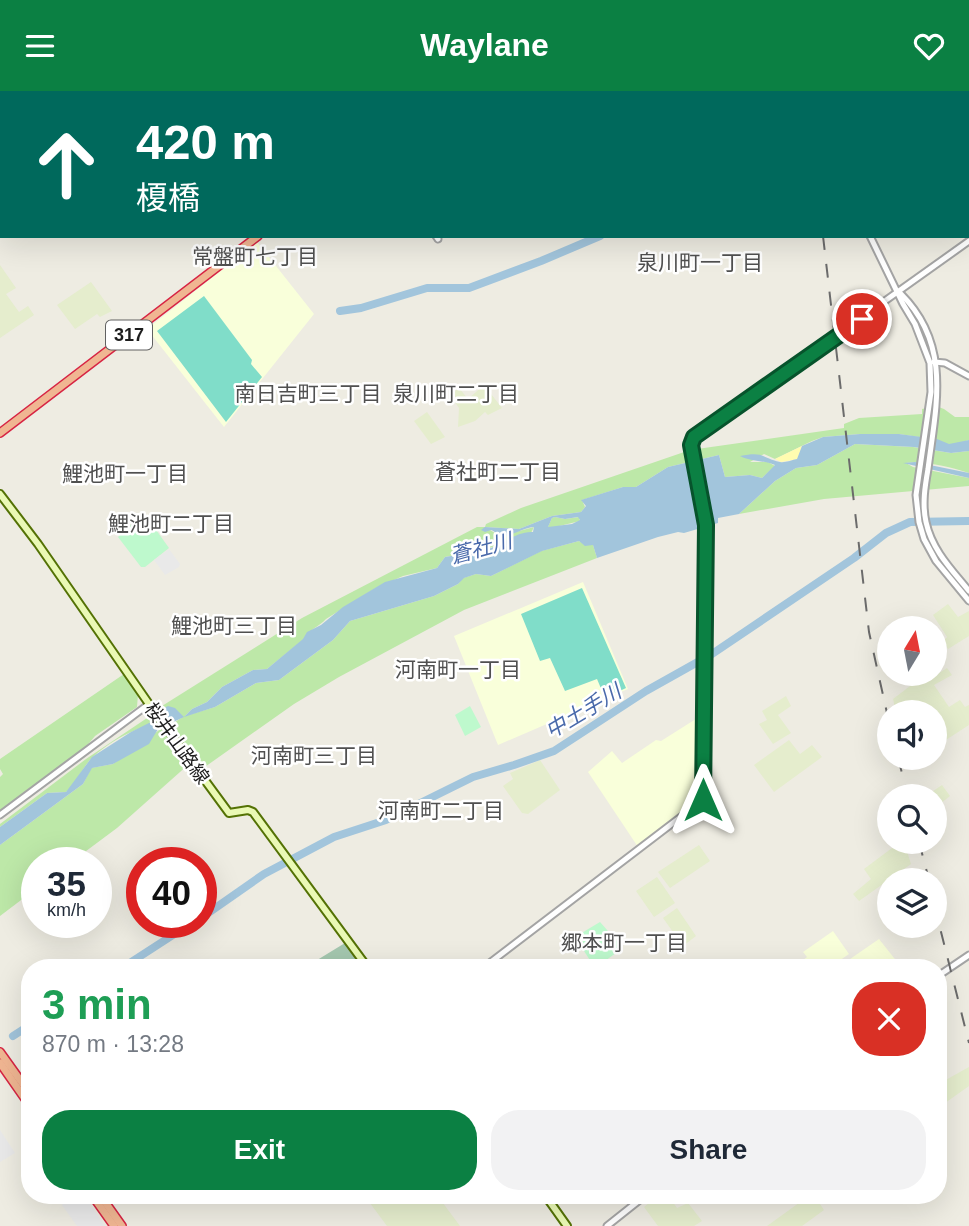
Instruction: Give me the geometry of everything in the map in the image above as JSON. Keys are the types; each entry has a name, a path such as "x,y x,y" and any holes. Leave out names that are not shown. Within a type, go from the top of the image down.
{"highway":[{"name":"317","path":"0,433 255,238"},
{"path":"0,1052 21,1081"},
{"path":"0,1063 21,1093"},
{"path":"98,1204 114,1226"},
{"path":"106,1204 122,1226"}],"main road":[{"name":"桜井山路線","path":"0,494 229,813 247,810 253,812 361,959"},
{"path":"551,1204 567,1226"}],"street":[{"path":"871,238 899,292 908,301 932,345 938,380 916,495 919,522 924,539 936,561 969,601"},
{"path":"495,959 703,800 706,525 690,450 694,437 969,241"},
{"path":"933,362 945,363 969,376"},
{"path":"933,407 924,495 926,522 942,558 969,591"},
{"path":"0,815 149,704"},
{"path":"947,970 969,955"},
{"path":"607,1226 635,1204"}],"shaded area":[{"path":"257,242 314,314 224,427 147,329"},
{"path":"0,265 16,288 6,294 19,312 28,306 34,315 0,338"},
{"path":"91,282 112,311 100,317 97,314 75,329 57,305"},
{"path":"204,296 262,377 226,422 157,331"},
{"path":"484,385 502,408 488,415 485,412 475,421 458,427 459,408 450,395 459,388 468,399"},
{"path":"427,412 445,437 431,444 414,421"},
{"path":"860,434 899,434 937,439 949,444 969,440 969,451 951,453 914,447 855,444 817,465 796,468 775,481 739,514 718,518 718,523 658,537 597,558 593,545 585,546 579,541 542,551 491,576 476,574 464,578 434,596 350,621 333,640 279,680 256,683 215,707 184,717 192,709 207,702 222,687 253,670 267,669 303,639 307,632 385,582 437,568 445,557 491,548 517,535 533,532 534,527 504,536 491,530 481,530 485,527 519,529 552,516 581,512 586,506 581,500 623,487 636,487 668,467 719,455 725,477 750,475 762,478 775,465 740,456 759,455 786,462 797,459 802,446 823,437","holes":["578,517 580,520 572,524 548,527 552,518"]},
{"path":"915,462 969,473 969,478 903,463"},
{"path":"144,513 169,548 145,567 141,567 118,537"},
{"path":"169,549 180,564 165,575 154,560"},
{"path":"583,582 628,689 498,745 454,636"},
{"path":"582,588 626,688 605,698 597,679 565,691 550,658 540,661 521,614"},
{"path":"948,604 958,617 969,611 969,636 948,649 947,616 933,615"},
{"path":"910,686 935,686 944,700 893,700"},
{"path":"786,696 791,706 778,715 791,733 773,744 759,724 767,720 762,711"},
{"path":"960,700 965,707 969,705 969,725 947,739 947,704 949,707"},
{"path":"168,706 175,708 184,717 158,729 149,744 113,764 92,768 83,784 0,845 0,827 47,793 66,792 92,757 153,721 153,714"},
{"path":"470,706 481,727 465,736 455,715"},
{"path":"699,717 698,801 638,847 588,772 612,751 622,763 656,740 661,741"},
{"path":"789,740 800,754 812,745 822,757 774,792 754,765"},
{"path":"540,760 560,790 528,814 522,813 503,786 513,779 510,773"},
{"path":"699,845 710,861 670,888 658,872"},
{"path":"884,854 908,854 911,864 905,868 877,868 877,888 859,901 853,894 871,879 864,869"},
{"path":"657,877 675,903 654,917 636,891"},
{"path":"677,908 696,936 683,946 663,918"},
{"path":"600,922 623,948 608,959 589,959 575,937"},
{"path":"833,931 849,954 842,959 804,959 807,957 803,952"},
{"path":"879,939 895,959 850,959"},
{"path":"345,943 356,959 319,959"},
{"path":"969,1067 969,1086 947,1102 947,1079"},
{"path":"0,1130 15,1153 0,1162"},
{"path":"90,1204 105,1226 77,1226 62,1205"},
{"path":"371,1204 444,1204 460,1226 387,1226"},
{"path":"648,1204 674,1204 677,1208 689,1204 702,1221 694,1226 658,1226 644,1207"},
{"path":"798,1204 820,1204 824,1210 802,1226 767,1226"}],"green space":[{"path":"936,406 955,417 969,417 969,440 949,446 932,439 899,434 823,437 775,459 764,454 750,462 768,462 775,466 762,478 750,475 725,477 719,455 668,467 636,487 623,487 582,500 585,507 581,512 552,516 519,529 485,527 486,524 521,508 690,450 844,428 844,424 859,418 922,414 922,409"},
{"path":"855,444 913,447 951,453 969,451 969,473 930,464 906,463 913,467 969,478 969,486 824,499 739,514 775,481 796,468 817,465"},
{"path":"555,517 579,517 580,521 547,529"},
{"path":"477,527 485,527 500,536 534,527 531,533 484,550 445,557 437,568 403,576 374,589 326,619 267,669 253,670 222,687 207,702 192,709 185,716 215,707 256,683 279,680 333,640 350,621 434,596 458,584 463,578 476,574 491,576 541,551 579,541 585,545 593,545 597,558 464,610 294,704 202,769 170,725 183,717 135,730 93,757 66,792 47,793 0,827 0,824 86,759 154,711 302,618"},
{"path":"124,674 138,694 137,707 95,736 85,748 0,812 0,777 3,774 0,759"},
{"path":"162,728 189,764 91,847 21,847 21,900 0,916 0,845 83,784 91,768 113,764"}],"sand":[{"path":"802,446 798,459 781,462 775,459"}],"waterway":[{"path":"340,311 361,308 427,288 469,288 595,238"},
{"name":"中土手川","path":"217,907 264,874 334,837 386,820 473,777 554,751 646,691 712,654 854,558 886,533 910,522 969,521"},
{"name":"中土手川","path":"136,959 168,938"},
{"name":"中土手川","path":"13,1036 21,1031"}],"railway":[{"path":"823,238 869,632 884,700"},
{"path":"901,770 905,784"},
{"path":"922,854 926,868"},
{"path":"943,938 969,1043"}],"district":[{"name":"常盤町七丁目","path":"255,256"},
{"name":"泉川町一丁目","path":"700,262"},
{"name":"南日吉町三丁目","path":"308,393"},
{"name":"泉川町二丁目","path":"456,393"},
{"name":"蒼社町二丁目","path":"498,471"},
{"name":"鯉池町一丁目","path":"125,473"},
{"name":"鯉池町二丁目","path":"171,523"},
{"name":"鯉池町三丁目","path":"234,625"},
{"name":"河南町一丁目","path":"458,669"},
{"name":"河南町三丁目","path":"314,755"},
{"name":"河南町二丁目","path":"441,810"},
{"name":"郷本町一丁目","path":"624,942"}],"route":[{"path":"703,800 706,525 691,445 694,437 862,319"}],"water label":[{"name":"蒼社川","path":"481,548"}]}
